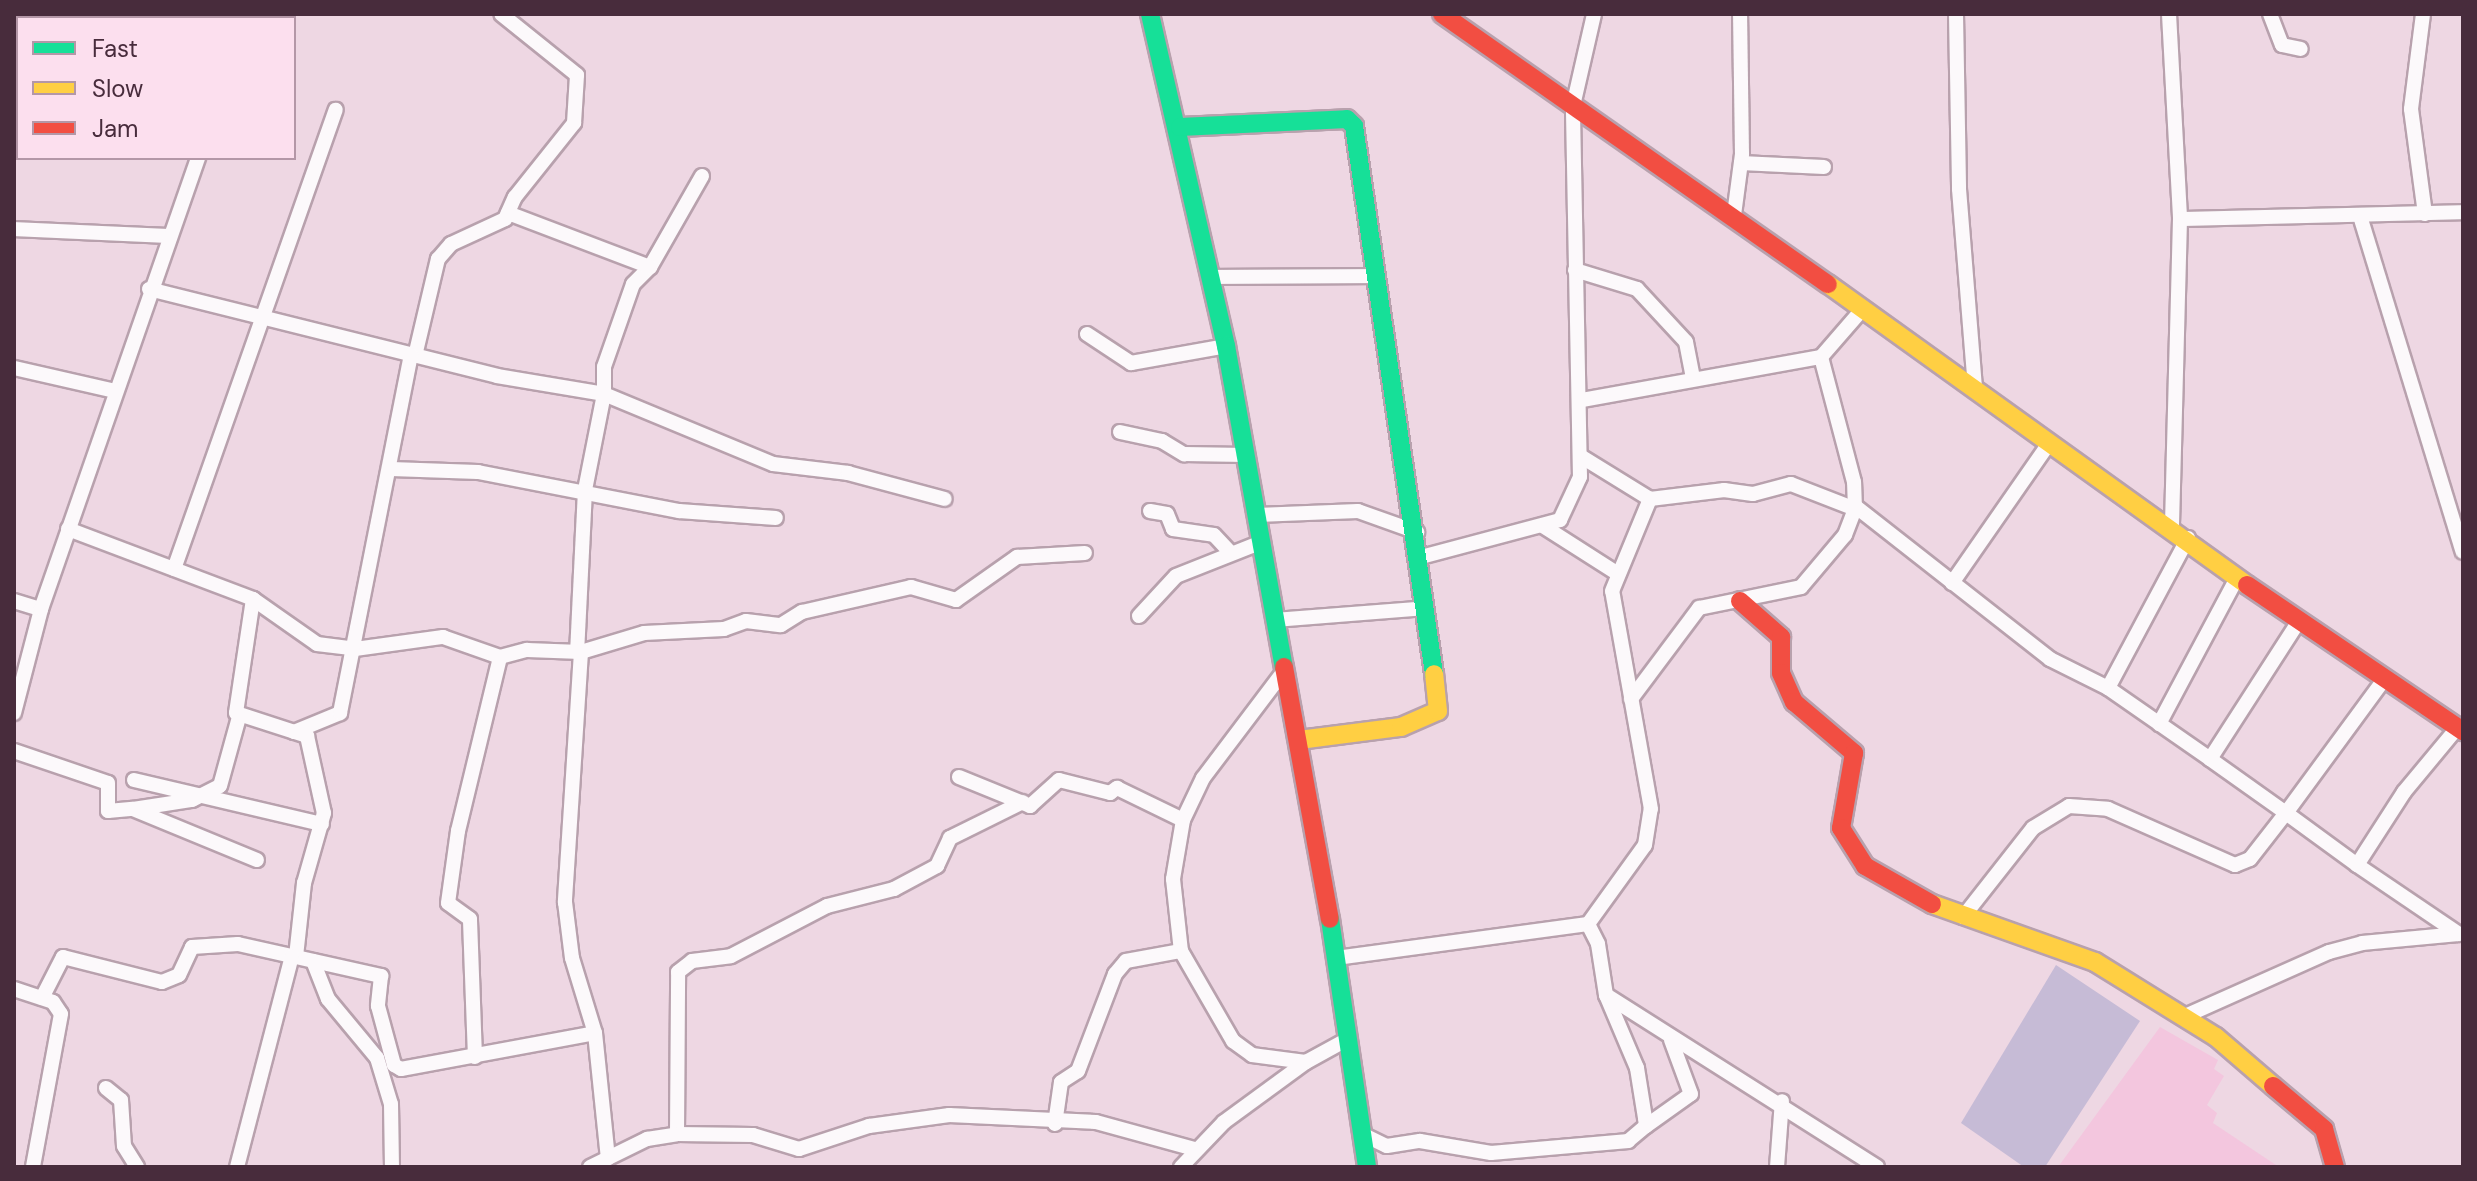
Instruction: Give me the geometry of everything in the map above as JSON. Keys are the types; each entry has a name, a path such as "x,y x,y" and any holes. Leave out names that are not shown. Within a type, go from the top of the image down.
{"street":[{"path":"115,15 128,14"},
{"path":"294,732 340,713 413,355 438,259 508,213 574,123 577,75 501,14"},
{"path":"1150,14 1180,127 1226,346 1299,740 1367,1167"},
{"path":"1442,14 1734,215 1861,311 2172,526 2297,624 2460,729 2404,792 2357,865"},
{"path":"1421,557 1543,526 1560,520 1570,507 1582,457 1573,106 1594,14"},
{"path":"1734,215 1741,163 1740,14"},
{"path":"1956,14 1959,189 1975,390"},
{"path":"2169,14 2180,219 2172,526"},
{"path":"2270,14 2282,45 2301,49"},
{"path":"2423,14 2411,109 2425,214"},
{"path":"174,569 336,110"},
{"path":"1180,127 1352,121 1421,557 1438,711 1401,727 1299,740"},
{"path":"14,713 17,691 41,609 167,236 197,160"},
{"path":"1741,163 1824,167"},
{"path":"608,1158 595,1033 572,958 565,902 585,490 604,394 604,367 618,321 633,284 650,267 702,176"},
{"path":"2180,219 2463,212"},
{"path":"508,213 650,267"},
{"path":"2360,216 2463,552"},
{"path":"14,229 167,236"},
{"path":"1575,270 1637,289 1686,342 1693,377"},
{"path":"1211,277 1378,276"},
{"path":"149,289 413,355 604,394 773,464 848,473 945,499"},
{"path":"1582,400 1693,377 1821,357 1861,311"},
{"path":"1087,334 1131,363 1226,346"},
{"path":"1631,699 1687,619 1715,601 1740,601 1801,587 1835,551 1855,508 1821,357"},
{"path":"14,368 115,391"},
{"path":"1120,432 1162,441 1184,454 1246,455"},
{"path":"1952,583 2050,442"},
{"path":"1582,457 1650,499 1724,490 1753,494 1791,484 1855,508 2050,659 2108,688 2461,936"},
{"path":"391,469 466,471 585,490 679,511 776,518"},
{"path":"1336,958 1588,924 1649,829 1612,591 1650,499"},
{"path":"1150,511 1167,514 1173,529 1214,535 1229,551"},
{"path":"1257,515 1358,511 1417,532"},
{"path":"1543,526 1618,574"},
{"path":"68,529 253,599 305,640 355,649 443,637 500,657 527,650 579,652 644,633 724,629 746,621 781,625 802,612 911,587 962,599 1017,557 1085,553"},
{"path":"2108,688 2188,538"},
{"path":"1139,616 1176,576 1229,551 1262,542"},
{"path":"2159,724 2237,578"},
{"path":"14,751 108,783 108,811 201,796 223,784 239,717 253,599"},
{"path":"14,601 41,609"},
{"path":"1740,601 1781,637 1781,673 1794,702 1854,753 1841,828 1850,851 1865,866 1963,917 2044,940 2095,962 2239,1052 2324,1129 2335,1167"},
{"path":"1275,620 1356,619 1426,608"},
{"path":"2210,759 2297,624"},
{"path":"475,1057 470,919 448,903 458,831 500,657"},
{"path":"1284,671 1203,778 1183,820 1173,879 1181,951 1233,1041 1252,1055 1306,1062"},
{"path":"1963,917 2033,828 2060,808 2108,809 2211,860 2235,865 2250,859 2385,678"},
{"path":"237,1167 294,956 304,883 322,824 308,740 294,732 239,717"},
{"path":"959,777 1034,805 1064,780 1110,793 1122,789 1183,820"},
{"path":"134,780 322,824"},
{"path":"677,1134 678,972 692,961 755,946 827,906 894,889 937,866 950,838 1023,802"},
{"path":"133,809 257,860"},
{"path":"1588,924 1598,944 1606,995 1637,1068 1646,1126"},
{"path":"2183,1017 2329,952 2461,936"},
{"path":"42,998 63,957 162,982 179,975 192,947 204,942 294,956 381,976 378,1006 396,1067 475,1057 595,1033"},
{"path":"1055,1124 1061,1082 1078,1071 1115,974 1126,961 1181,951"},
{"path":"313,961 328,999 377,1058 391,1104 392,1167"},
{"path":"14,989 42,998 61,1014 33,1167"},
{"path":"1606,995 1642,1014 1671,1040 1782,1101 1877,1167"},
{"path":"1181,1167 1195,1149 1306,1062 1348,1039"},
{"path":"1364,1135 1387,1146 1420,1141 1491,1153 1618,1145 1691,1094 1671,1040"},
{"path":"106,1088 121,1100 124,1146 137,1167"},
{"path":"1777,1167 1782,1101"},
{"path":"590,1167 677,1134 753,1135 799,1149 869,1126 949,1115 1023,1114 1055,1124 1096,1122 1195,1149"}],"shaded area":[{"path":"2056,965 2140,1021 2045,1167 2024,1167 1961,1123"},
{"path":"2160,1027 2218,1060 2214,1069 2224,1076 2207,1105 2217,1113 2213,1123 2279,1167 2058,1167"}],"traffic: fast":[{"path":"1150,14 1226,346 1284,667"},
{"path":"1180,127 1347,119 1354,126 1434,674"},
{"path":"1330,919 1367,1167"}],"traffic: slow":[{"path":"1828,284 2247,585"},
{"path":"1299,740 1401,727 1438,711 1434,674"},
{"path":"1932,904 2095,962 2216,1037 2273,1086"}],"traffic: jam":[{"path":"1442,14 1828,284"},
{"path":"2247,585 2463,731"},
{"path":"1740,601 1781,637 1781,673 1794,702 1854,753 1841,828 1865,866 1932,904"},
{"path":"1284,667 1330,919"},
{"path":"2273,1086 2324,1129 2335,1167"}]}
